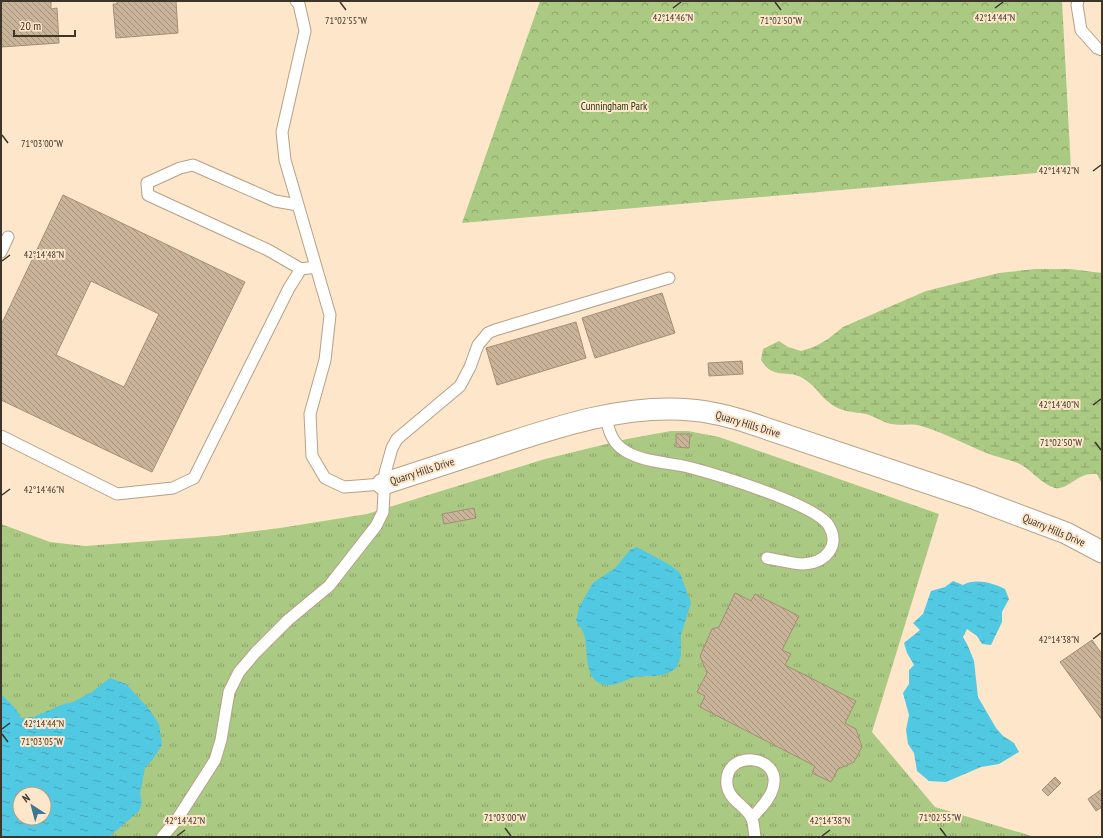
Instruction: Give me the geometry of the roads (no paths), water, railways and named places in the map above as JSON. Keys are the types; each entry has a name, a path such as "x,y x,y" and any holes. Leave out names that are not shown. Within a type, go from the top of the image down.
{"street":[{"name":"Quarry Hills Drive","path":"383,484 535,434 606,416 674,409 703,411 726,416 973,498 1066,533 1102,552"}],"lane":[{"path":"296,1 299,4 305,31 282,132 285,160 330,315 325,360 310,414 312,456 325,478 344,487 383,484"},
{"path":"1078,1 1077,5 1081,30 1098,48 1102,50"},
{"path":"298,205 275,201 193,165 180,168 147,183 148,196 268,250 301,269 316,267"},
{"path":"1,252 8,237"},
{"path":"1,436 117,494 173,488 194,478 289,288 301,269"},
{"path":"162,837 180,816 215,760 221,740 229,692 239,672 256,652 288,620 321,594 337,577 380,519 384,505 383,484 392,448 408,428 460,386 470,367 478,344 488,333 495,330 669,278"},
{"path":"606,416 610,434 615,442 634,456 705,472 794,502 815,512 828,525 833,538 833,547 830,553 816,562 803,564 767,558"},
{"path":"752,818 769,797 773,789 774,781 772,773 767,766 758,760 750,759 736,764 730,771 727,782 730,794 752,818 755,837"}],"water":[{"path":"637,547 670,565 680,573 691,603 681,635 681,656 676,668 665,674 635,677 611,685 602,684 595,680 588,667 584,634 576,621 579,607 593,583 615,568 630,550"},
{"path":"953,581 963,585 973,582 984,582 995,585 1005,589 1009,599 1002,612 1002,622 991,645 982,644 977,636 967,629 963,637 974,661 978,697 996,728 1003,736 1014,743 1019,752 999,764 981,767 946,782 929,781 917,771 914,753 908,744 906,730 909,715 903,693 909,684 909,670 914,665 907,653 904,643 920,630 913,623 923,614 931,591 945,587"},
{"path":"110,678 126,684 149,709 159,724 162,745 145,768 140,794 142,803 139,811 109,837 1,837 1,694 16,709 21,718 34,717 61,705 73,702 92,692"}],"park label":[{"name":"Cunningham Park","path":"614,106"}]}
